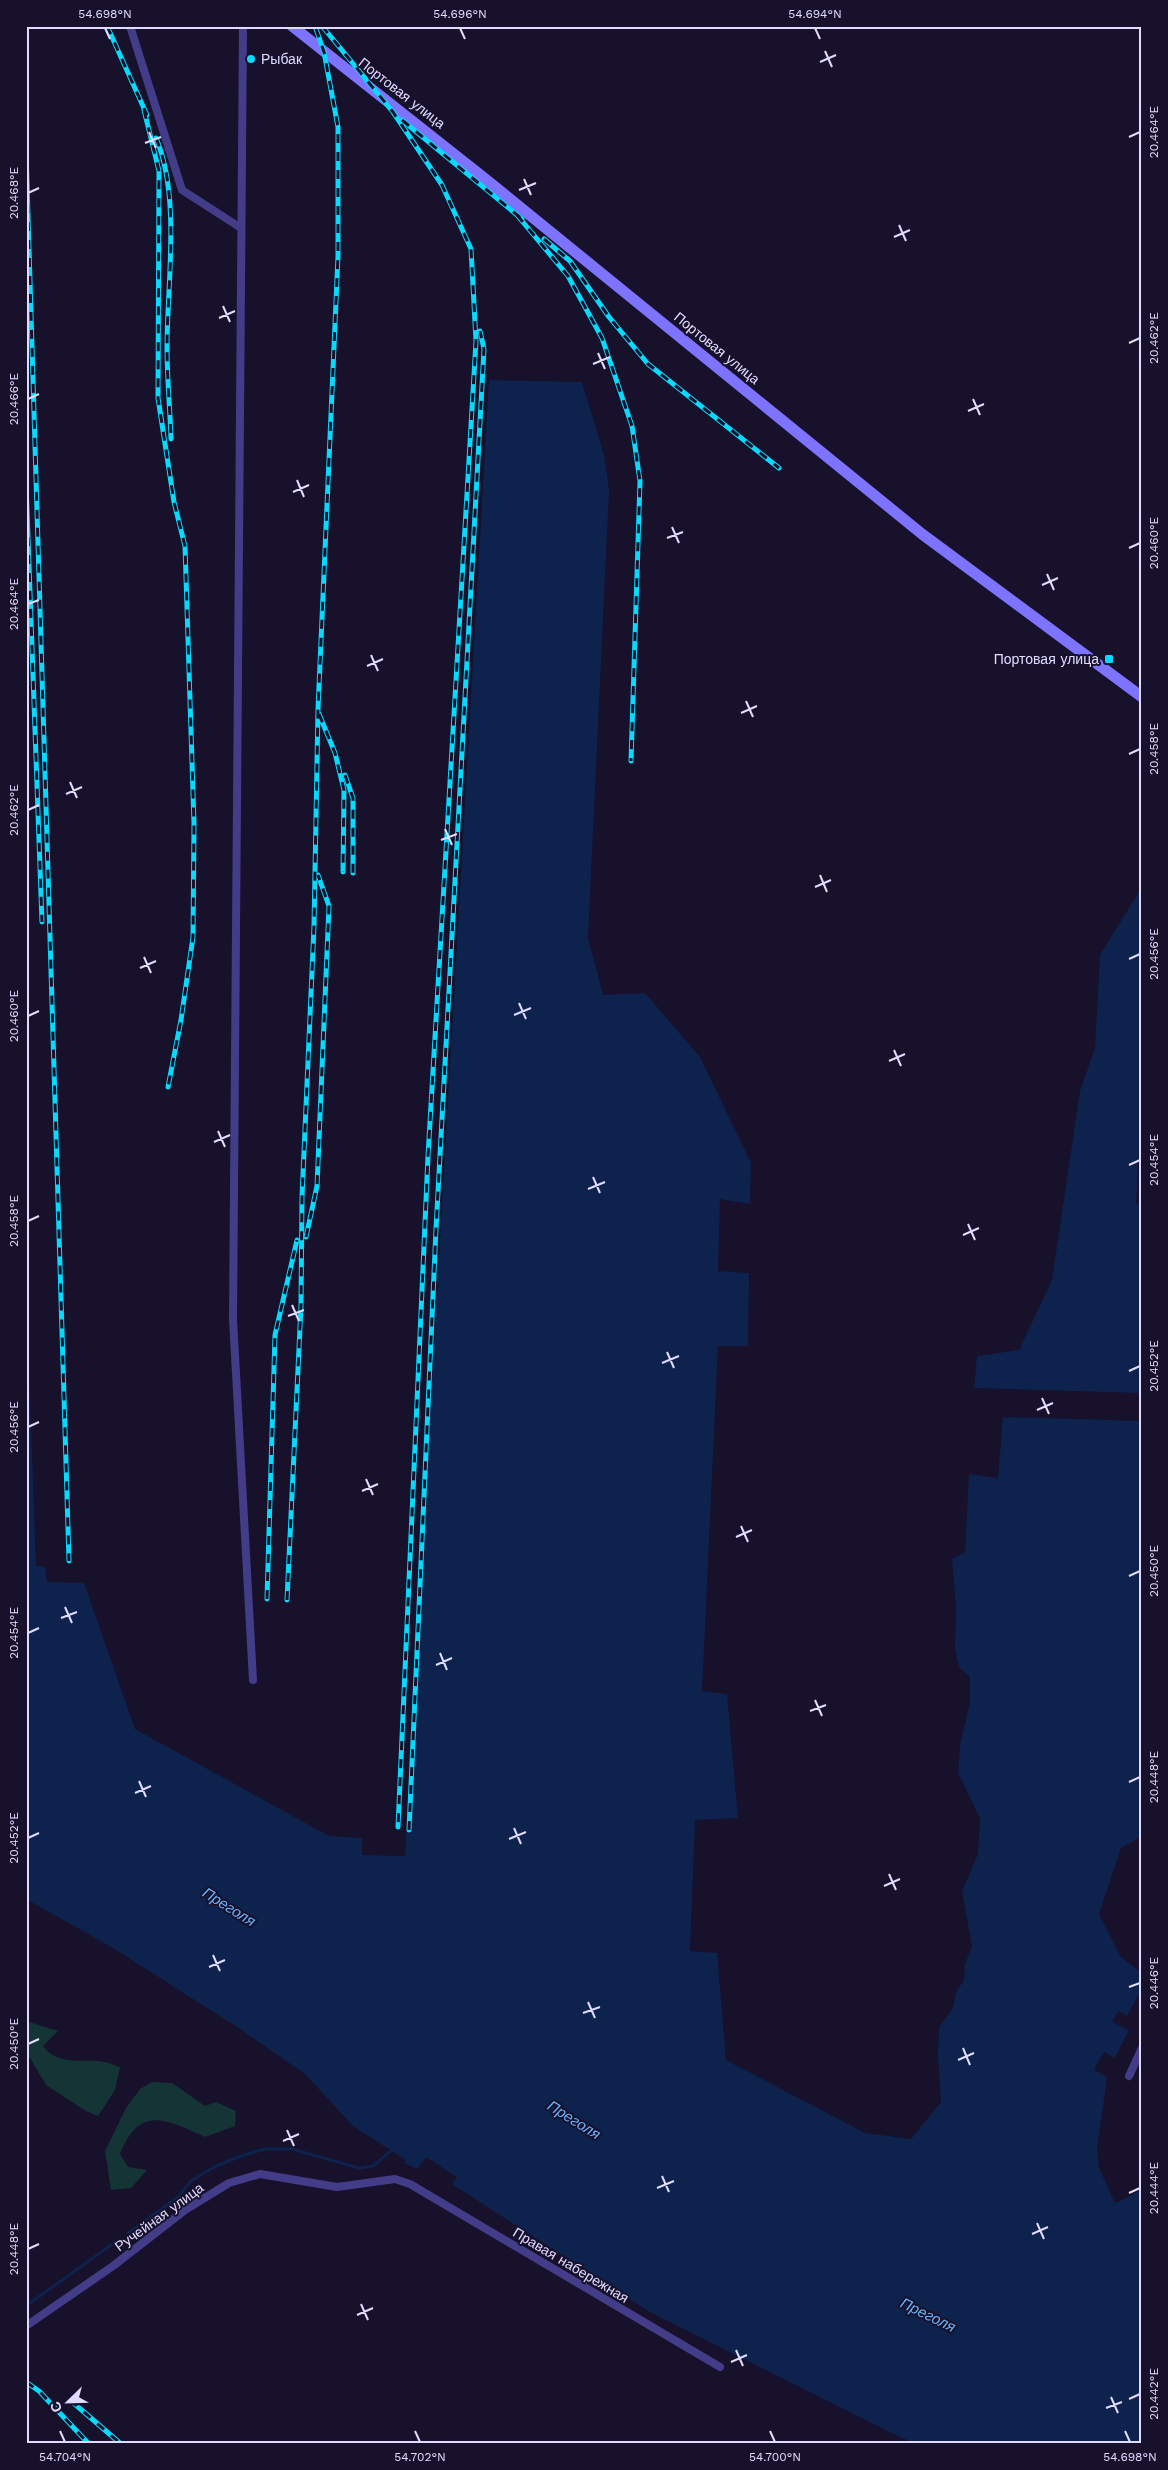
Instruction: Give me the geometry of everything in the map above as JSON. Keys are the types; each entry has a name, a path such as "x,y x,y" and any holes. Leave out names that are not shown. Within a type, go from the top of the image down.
{"main road":[{"name":"Портовая улица","path":"292,26 483,177 922,534 1142,697"},
{"name":"Портовая улица","path":"1127,686 1142,689"}],"street":[{"path":"130,26 182,190 241,228"},
{"path":"243,26 232,1319 253,1680"},
{"path":"1129,2076 1142,2048"},
{"name":"Ручейная улица","path":"26,2326 114,2266 185,2210 229,2183 260,2174 337,2187 394,2180 410,2184"},
{"name":"Правая набережная","path":"410,2184 720,2367"}],"green space":[{"path":"26,2021 58,2031 43,2046 54,2056 75,2061 101,2061 120,2067 115,2090 98,2116 86,2111 46,2085 30,2058 26,2058"},
{"path":"152,2082 172,2083 205,2106 216,2102 236,2111 235,2126 205,2137 167,2122 156,2120 146,2122 136,2128 128,2138 120,2154 128,2167 147,2170 131,2188 111,2190 105,2151 126,2108 140,2089"}],"water":[{"name":"Преголя","path":"489,380 582,382 604,455 609,490 588,938 603,995 645,993 700,1057 751,1163 750,1204 720,1199 718,1271 749,1273 748,1346 718,1346 702,1691 727,1694 738,1818 695,1820 690,1951 717,1953 726,2060 865,2133 911,2139 941,2102 938,2056 939,2027 953,2008 956,1992 964,1980 965,1964 972,1946 962,1891 978,1854 980,1818 958,1773 960,1745 970,1702 970,1677 959,1667 955,1649 956,1607 952,1559 965,1552 969,1474 998,1478 1003,1417 1142,1421 1142,1836 1121,1848 1099,1914 1121,1957 1142,1973 1142,1997 1138,1996 1127,2016 1118,2011 1112,2022 1129,2030 1115,2058 1104,2052 1094,2070 1107,2077 1097,2150 1099,2168 1115,2203 1142,2190 1142,2444 915,2444 884,2429 648,2311 452,2184 457,2177 426,2157 417,2169 404,2163 406,2160 353,2126 305,2074 237,2027 113,1948 26,1899 26,1284 36,1566 45,1567 47,1582 84,1583 135,1729 329,1836 362,1838 362,1855 405,1856"},
{"path":"1142,887 1142,1092 1136,1203 1142,1207 1142,1393 974,1388 977,1356 1019,1350 1052,1280 1080,1091 1095,1048 1100,955"}],"waterway":[{"path":"128,2233 177,2198 191,2181 214,2167 241,2156 265,2149 292,2149 359,2168 373,2166 392,2150"},
{"path":"26,2306 118,2240"}],"railway":[{"path":"107,26 147,115"},
{"path":"287,1600 301,1306 302,1197 314,926 318,709 338,256 338,127 324,52 315,26"},
{"path":"322,26 393,112 442,185 471,249 476,341 428,1156 398,1827"},
{"path":"144,110 159,171 158,398 174,502 185,546 194,824 193,937 181,1020 168,1087"},
{"path":"402,120 522,219"},
{"path":"156,138 164,161 170,213 171,241 167,370 171,439"},
{"path":"26,150 69,1561"},
{"path":"517,215 568,276 602,338 632,426 640,481 631,761"},
{"path":"544,239 570,261 609,317 648,364 779,468"},
{"path":"409,1830 436,1229 484,349 480,331"},
{"path":"26,483 42,922"},
{"path":"319,714 335,753 344,790 343,872"},
{"path":"345,775 353,798 353,873"},
{"path":"306,1237 317,1186 329,906 318,875"},
{"path":"267,1599 275,1335 297,1240"},
{"path":"26,2382 39,2391 89,2444"},
{"path":"70,2400 121,2444"}],"place":[{"name":"Рыбак","path":"251,59"},
{"name":"Портовая улица","path":"1109,659"}]}
